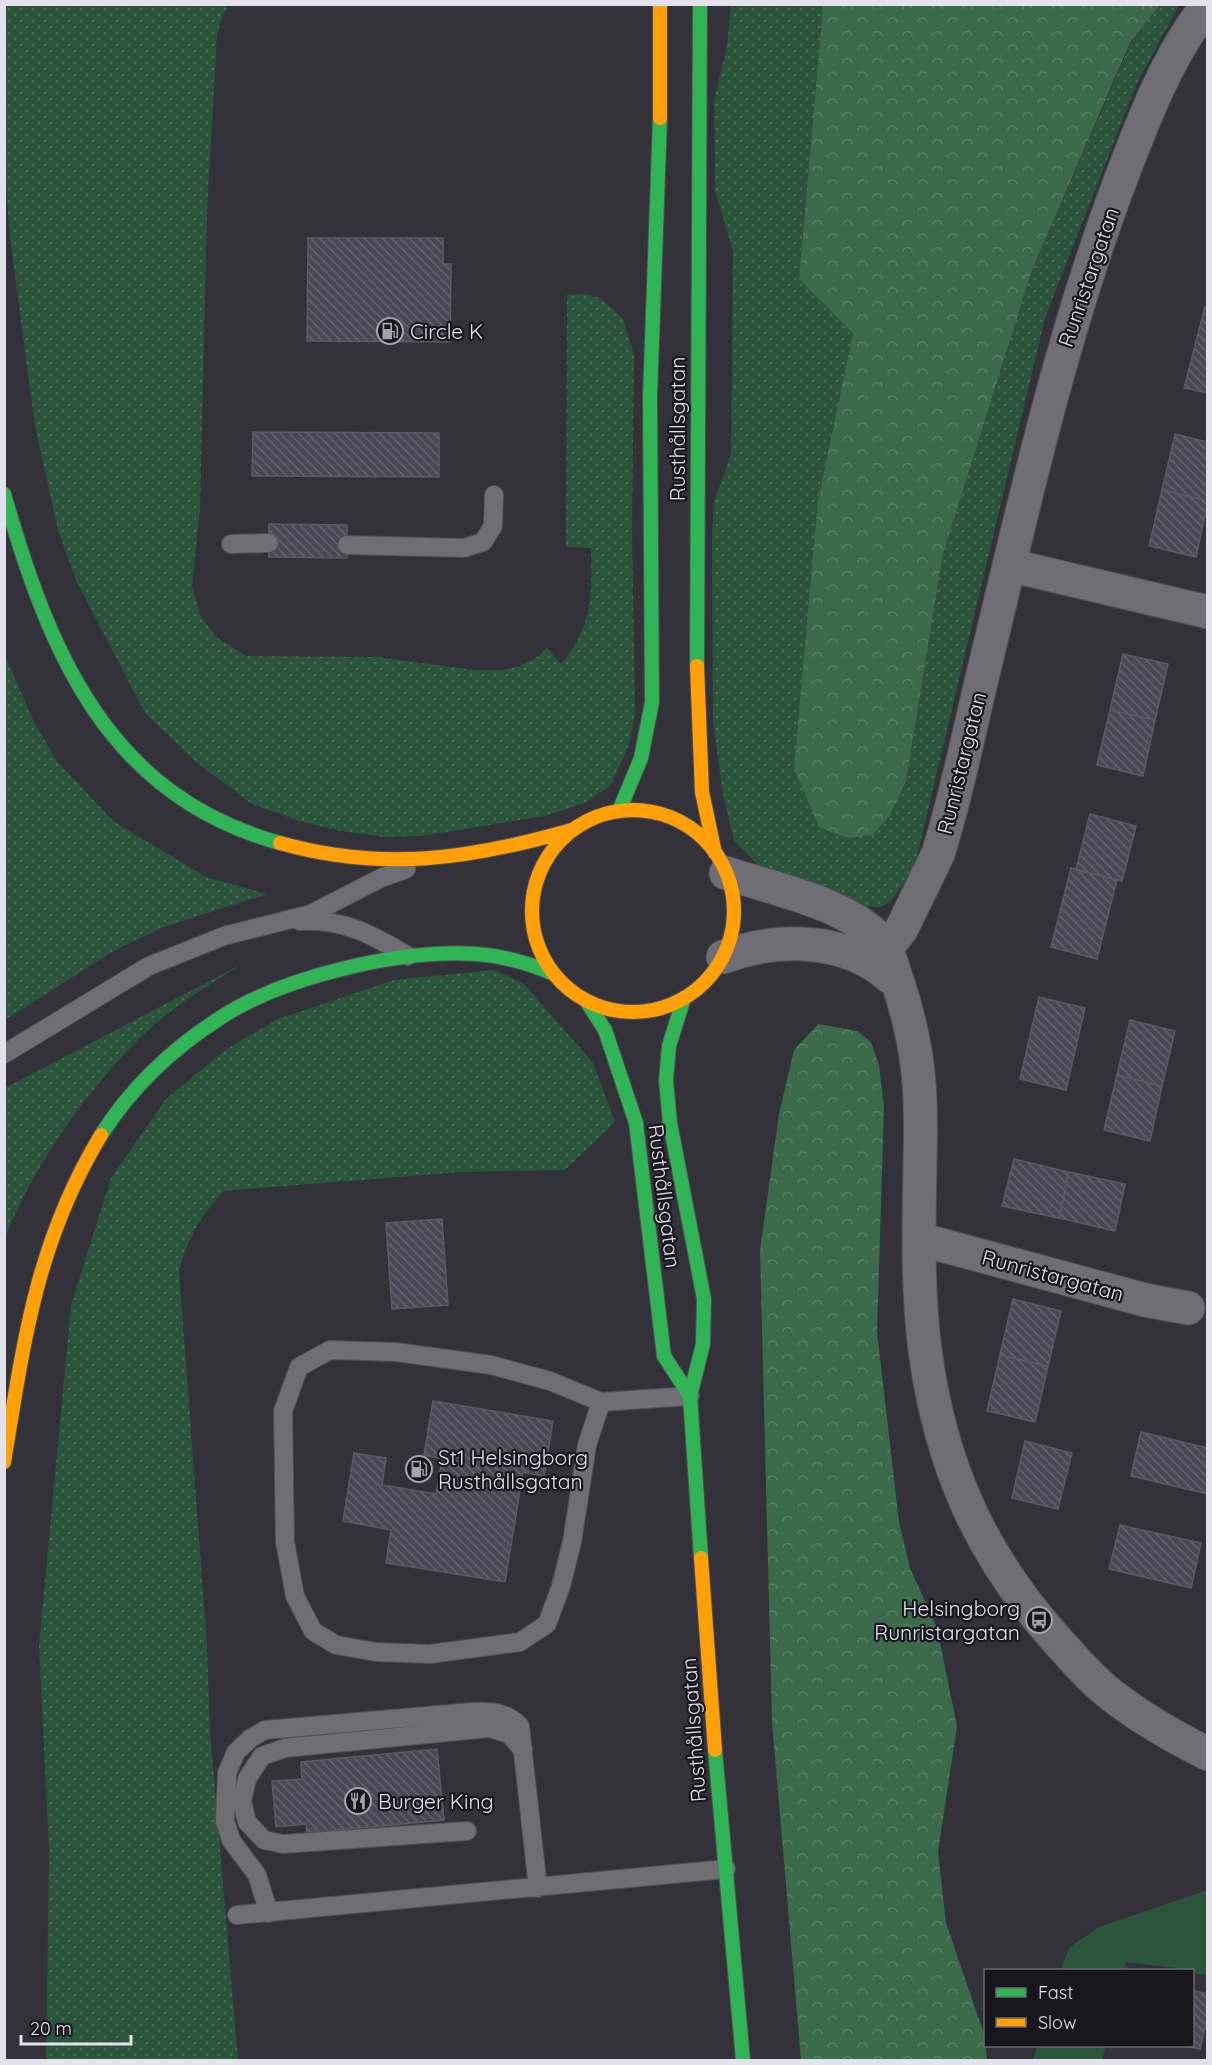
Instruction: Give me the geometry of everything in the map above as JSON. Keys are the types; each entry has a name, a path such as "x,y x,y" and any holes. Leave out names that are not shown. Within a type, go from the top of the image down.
{"main road":[{"name":"Rusthållsgatan","path":"619,811 640,765 649,732 652,702 650,397 661,88 660,4"},
{"name":"Rusthållsgatan","path":"700,4 697,684 702,792 721,863"},
{"path":"4,494 45,625 90,710 149,776 197,810 252,835 302,849 351,859 399,861 436,859 536,840 573,830 595,818 619,811 644,811 670,817 692,830 721,863 733,901 732,929 723,957 707,980 684,998 661,1008 636,1013 611,1011 587,1002 568,990 552,973 536,941 532,905 538,877 552,851 573,830"},
{"path":"4,1462 23,1347 37,1282 54,1228 72,1184 108,1123 152,1072 195,1034 222,1017 252,1001 317,976 410,957 482,954 520,961 552,973"},
{"name":"Rusthållsgatan","path":"684,998 669,1046 666,1081 670,1123 704,1299 703,1344 690,1396 742,2061"},
{"name":"Rusthållsgatan","path":"587,1002 605,1030 622,1075 636,1123 664,1356 690,1396"}],"street":[{"name":"Runristargatan","path":"879,957 901,930 938,854 1059,362 1091,260 1128,162 1163,80 1198,16 1208,5"},
{"path":"1009,565 1208,612"},
{"path":"721,863 850,917 879,939 879,957 898,985 912,1022 922,1098 920,1294 930,1382 938,1423 973,1522 1017,1592 1071,1656 1115,1698 1161,1730 1208,1754"},
{"path":"723,957 743,949 779,943 826,946 879,957"},
{"name":"Runristargatan","path":"919,1239 1145,1300 1188,1308"}],"lane":[{"path":"347,545 464,548 483,542 493,526 494,495"},
{"path":"231,544 269,543"},
{"path":"4,1054 149,966 224,936 311,914 381,878 436,859"},
{"path":"280,923 322,921 343,924 367,931 410,957"},
{"path":"601,1402 587,1445 569,1553 547,1624 520,1642 430,1654 376,1652 336,1645 313,1631 295,1596 285,1542 283,1411 299,1367 330,1350 396,1352 491,1365 550,1381 601,1402 690,1396"},
{"path":"269,1913 257,1875 231,1840 225,1821 227,1773 236,1752 251,1738 266,1730 491,1711 510,1716 520,1726 524,1750 538,1888"},
{"path":"467,1831 283,1844 264,1840 247,1822 242,1800 247,1779 262,1756 285,1748 489,1728 509,1734 524,1750"},
{"path":"237,1915 726,1869"}],"green space":[{"path":"224,4 228,8 223,14 217,34 207,211 200,509 192,587 201,617 217,638 246,656 376,657 475,670 504,670 520,666 547,648 561,664 572,650 585,623 591,580 591,548 566,547 567,295 585,294 600,298 623,319 634,355 632,528 635,713 629,744 611,785 585,803 545,816 421,836 383,837 341,831 299,821 252,804 196,762 145,713 76,580 58,530 35,426 10,238 4,158 4,5"},
{"path":"731,5 823,5 799,278 853,333 818,500 906,781 943,554 1032,270 1131,43 1160,5 1179,5 1136,85 1045,318 914,869 891,901 881,907 857,906 760,867 734,840 723,795 713,721 712,537 714,502 731,453 733,251 715,190 714,101 727,46"},
{"path":"823,5 1160,5 1130,43 1032,270 943,554 906,781 890,815 873,835 848,838 819,827 794,768 818,500 853,333 799,279"},
{"path":"4,653 34,722 57,761 113,821 206,877 267,894 164,927 115,950 5,1020"},
{"path":"242,964 186,1000 155,1024 111,1069 68,1123 49,1152 17,1211 5,1239 5,1088"},
{"path":"494,970 524,984 593,1063 615,1122 565,1170 461,1172 224,1191 202,1218 187,1248 179,1270 207,1646 210,1732 238,2060 46,2060 49,1851 39,1645 71,1305 111,1178 166,1099 225,1050 278,1019 394,980"},
{"path":"818,1024 857,1031 871,1042 879,1065 884,1108 877,1332 899,1522 910,1568 937,1628 957,1726 938,1852 946,1923 984,2034 987,2060 801,2060 772,1722 760,1250 779,1114 794,1050"},
{"path":"1207,1890 1207,1975 1194,1973 1194,1969 1126,1962 1124,1969 1060,1969 1070,1947 1099,1927"},
{"path":"1037,2047 1106,2047 1102,2060 1033,2060"}],"building":[{"path":"308,238 443,238 443,264 451,264 450,342 307,341"},
{"path":"1205,307 1208,308 1208,393 1184,388"},
{"path":"253,432 439,433 439,477 252,476"},
{"path":"1175,434 1208,442 1208,501 1162,490"},
{"path":"1162,490 1208,501 1196,557 1149,546"},
{"path":"269,524 347,525 347,558 269,557"},
{"path":"1123,654 1168,664 1155,720 1110,710"},
{"path":"1110,710 1155,720 1143,776 1097,765"},
{"path":"1090,814 1136,826 1122,881 1076,870"},
{"path":"1071,868 1117,880 1097,959 1051,947"},
{"path":"1039,997 1085,1008 1066,1090 1020,1079"},
{"path":"1130,1020 1175,1031 1162,1086 1117,1075"},
{"path":"1117,1075 1162,1086 1150,1141 1104,1130"},
{"path":"1014,1159 1069,1172 1059,1218 1002,1206"},
{"path":"1069,1172 1125,1184 1115,1231 1059,1218"},
{"path":"442,1219 448,1305 392,1309 386,1223"},
{"path":"1013,1299 1061,1311 1048,1366 1000,1355"},
{"path":"1000,1355 1048,1366 1035,1422 987,1411"},
{"path":"433,1401 553,1421 544,1476 523,1472 505,1582 386,1563 391,1530 343,1521 354,1453 386,1458 382,1485 436,1494 442,1459 424,1455"},
{"path":"1141,1432 1208,1448 1208,1494 1131,1476"},
{"path":"1025,1441 1072,1453 1058,1509 1012,1498"},
{"path":"1120,1525 1201,1543 1191,1588 1109,1569"},
{"name":"Burger King","path":"437,1749 444,1820 307,1833 306,1824 276,1827 272,1781 302,1779 301,1762"},
{"path":"1194,1990 1208,1994 1208,2014 1200,2049 1191,2047 1194,2047"}],"traffic: fast":[{"path":"697,666 700,4"},
{"path":"619,811 641,758 652,702 650,397 660,118"},
{"path":"4,494 42,608 65,661 94,710 129,753 170,791 220,821 280,843"},
{"path":"101,1135 139,1085 186,1042 246,1003 310,978 380,961 447,954 497,956 552,973"},
{"path":"684,998 669,1046 666,1081 670,1123 704,1299 703,1344 690,1396 701,1558"},
{"path":"587,1002 605,1030 636,1123 664,1356 690,1396"},
{"path":"715,1750 743,2060"}],"traffic: slow":[{"path":"660,4 660,118"},
{"path":"697,666 702,792 715,853"},
{"path":"633,810 653,812 680,822 697,833 711,847 726,873 732,891 734,911 732,931 722,958 711,975 697,989 671,1004 653,1010 633,1012 613,1010 586,1000 569,989 555,975 540,949 534,931 532,911 534,891 544,864 555,847 569,833 595,818 613,812 633,810"},
{"path":"280,843 318,852 355,857 426,858 462,855 572,830"},
{"path":"4,1462 26,1334 47,1254 79,1175 101,1135"},
{"path":"701,1558 715,1750"}],"place":[{"name":"Circle K","path":"390,331"},
{"name":"St1 Helsingborg Rusthållsgatan","path":"419,1469"},
{"name":"Helsingborg Runristargatan","path":"1039,1620"},
{"name":"Burger King","path":"358,1801"}]}
